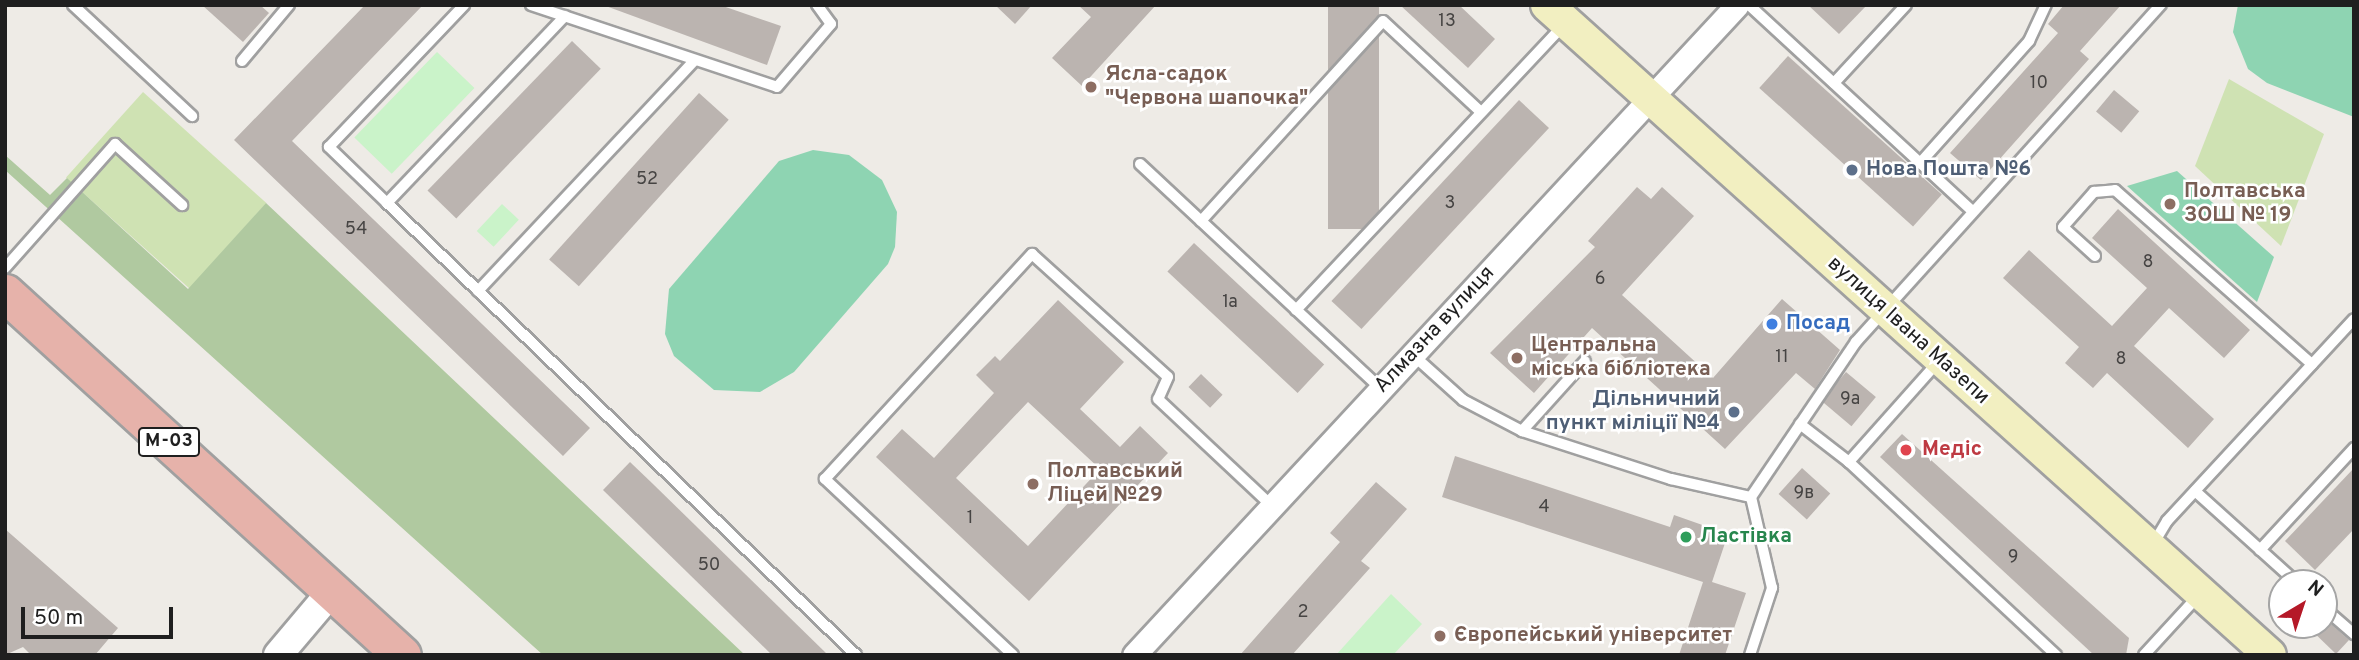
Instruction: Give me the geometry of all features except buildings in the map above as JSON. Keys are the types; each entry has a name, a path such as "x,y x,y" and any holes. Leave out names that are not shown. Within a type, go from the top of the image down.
{"highway":[{"name":"М-03","path":"5,293 402,655"}],"main road":[{"name":"вулиця Івана Мазепи","path":"1556,14 2270,655"}],"street":[{"name":"Алмазна вулиця","path":"1134,655 1737,5"},
{"path":"278,655 332,591"}],"lane":[{"path":"73,5 192,116"},
{"path":"242,61 289,5"},
{"path":"464,5 329,147 856,655"},
{"path":"531,5 777,87 831,24 817,5"},
{"path":"1749,5 1972,211"},
{"path":"1834,83 1906,5"},
{"path":"1920,163 2029,40 2046,5"},
{"path":"1750,655 1772,588 1751,497 1883,309 2161,5"},
{"path":"1296,310 1481,112 1556,14"},
{"path":"387,203 565,16"},
{"path":"1201,221 1383,21 1481,112"},
{"path":"478,291 694,61"},
{"path":"5,268 115,144 182,205"},
{"path":"1140,164 1381,389"},
{"path":"2095,256 2063,227 2094,192 2115,190 2312,364"},
{"path":"1013,655 825,479 1032,254 1168,377 1158,399 1272,506"},
{"path":"2151,548 2194,491 2354,319"},
{"path":"1413,355 1463,400 1522,431 1671,479 1751,497"},
{"path":"1849,462 1940,360"},
{"path":"1522,431 1585,361"},
{"path":"1800,424 1849,462 2056,655"},
{"path":"2260,550 2354,448"},
{"path":"2194,491 2281,569"},
{"path":"2144,655 2201,593"},
{"path":"2338,621 2354,635"}],"green space":[{"path":"2238,5 2354,5 2354,117 2267,83 2248,69 2233,32"},
{"path":"437,52 474,88 392,174 354,138"},
{"path":"2229,79 2324,134 2281,246 2195,166"},
{"path":"143,92 266,203 189,289 66,177"},
{"path":"813,150 849,155 882,180 897,212 895,247 888,264 794,372 760,392 714,390 674,356 665,334 669,289 779,161"},
{"path":"5,155 50,195 67,178 188,289 266,203 745,655 543,655 5,170"},
{"path":"2177,171 2274,257 2257,302 2127,186"},
{"path":"502,204 519,220 494,247 477,231"},
{"path":"1391,594 1422,624 1393,655 1336,655"}],"place":[{"name":"Ясла-садок \"Червона шапочка\"","path":"1091,87"},
{"name":"Нова Пошта №6","path":"1852,170"},
{"name":"Полтавська ЗОШ № 19","path":"2170,204"},
{"name":"Посад","path":"1772,324"},
{"name":"Центральна міська бібліотека","path":"1517,358"},
{"name":"Дільничний пункт міліції №4","path":"1734,412"},
{"name":"Медіс","path":"1906,450"},
{"name":"Полтавський Ліцей №29","path":"1033,484"},
{"name":"Ластівка","path":"1686,537"},
{"name":"Європейський університет","path":"1440,636"}]}
